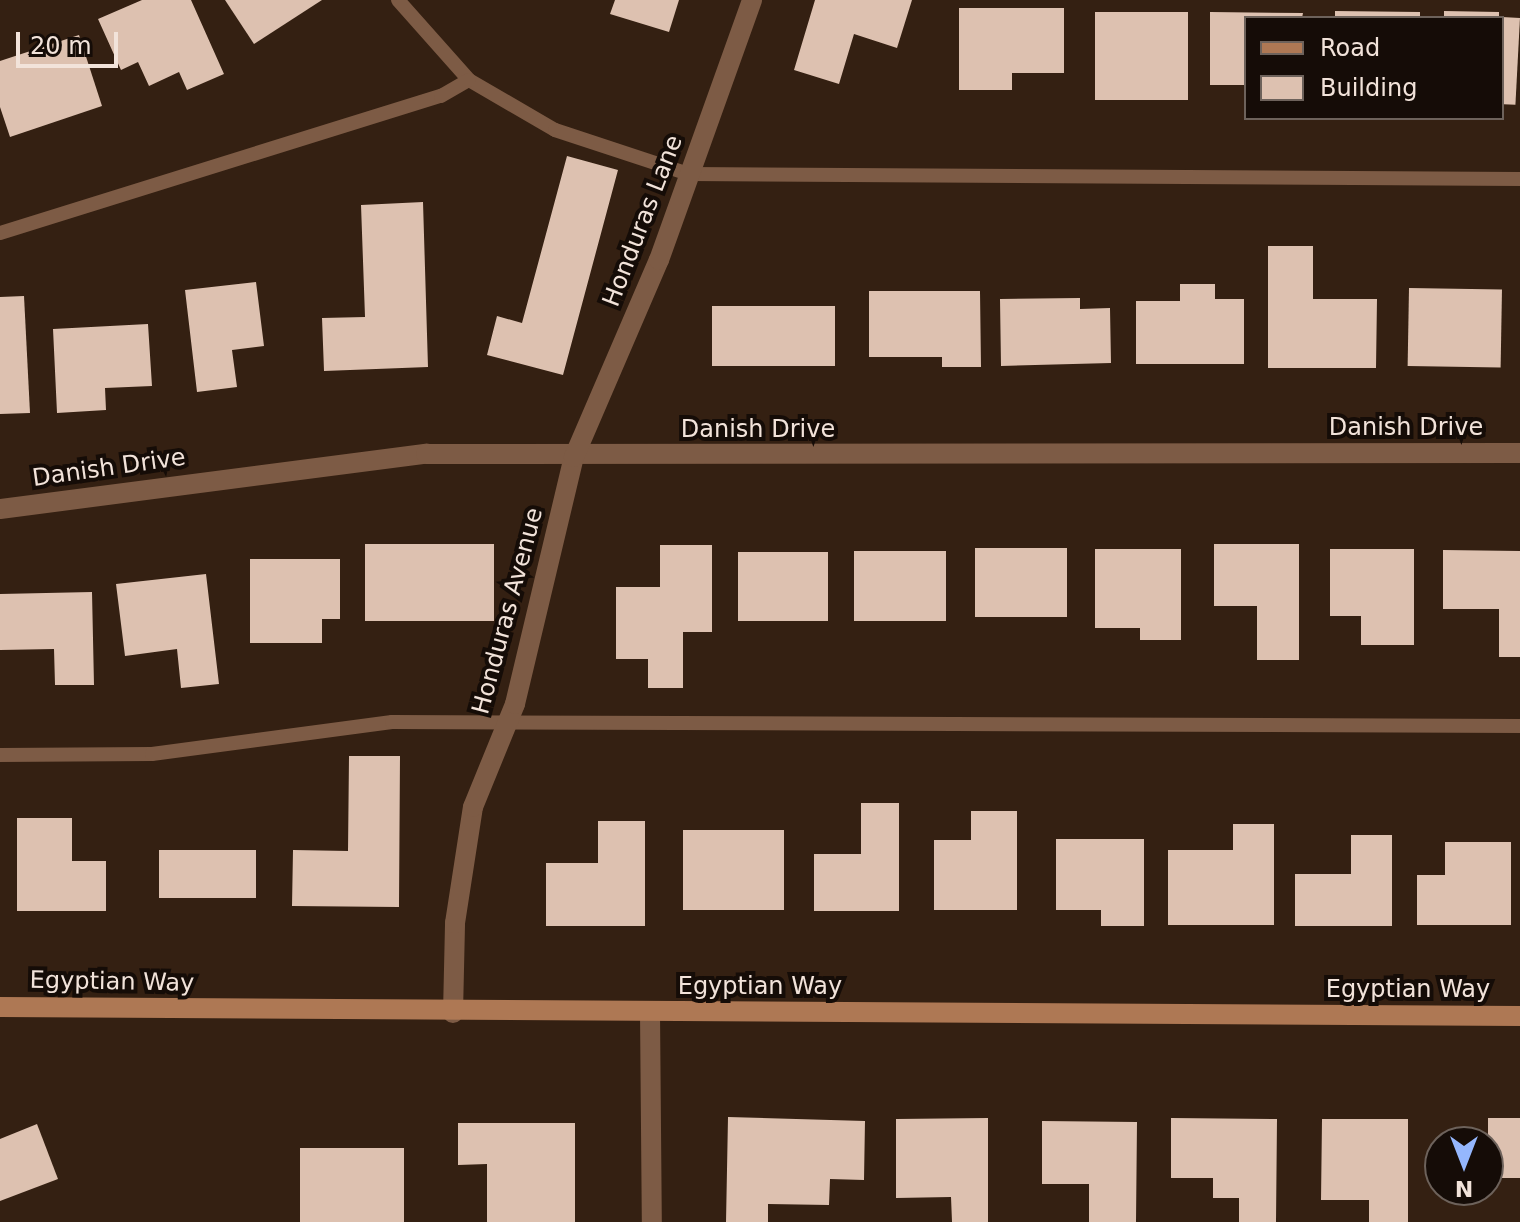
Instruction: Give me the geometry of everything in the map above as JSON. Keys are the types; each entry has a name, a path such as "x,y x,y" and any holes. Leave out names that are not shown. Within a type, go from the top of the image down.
{"street":[{"name":"Honduras Lane","path":"574,457 659,260 752,0"},
{"name":"Danish Drive","path":"0,509 426,454 574,457 1520,453"},
{"name":"Honduras Avenue","path":"453,1013 455,923 473,807 508,721 574,457"},
{"name":"Egyptian Way","path":"0,1007 453,1013 1520,1016"},
{"path":"650,1013 652,1222"}],"lane":[{"path":"398,0 469,80 555,130 689,174 1520,179"},
{"path":"0,233 441,96 469,80"},
{"path":"0,755 152,754 392,722 1520,726"}],"building":[{"path":"142,0 191,0 224,74 187,90 179,72 149,86 138,62 121,70 98,19"},
{"path":"225,0 322,0 254,44"},
{"path":"615,0 679,0 669,32 610,14"},
{"path":"815,0 912,0 897,48 854,34 839,84 794,70"},
{"path":"959,8 1064,8 1064,73 1012,73 1012,90 959,90"},
{"path":"1335,11 1420,12 1420,16 1335,16"},
{"path":"1444,11 1499,12 1499,16 1444,16"},
{"path":"1095,12 1188,12 1188,100 1095,100"},
{"path":"1210,12 1303,13 1302,16 1244,16 1244,85 1210,85"},
{"path":"1504,17 1520,18 1515,105 1504,104"},
{"path":"79,35 102,106 10,137 0,107 0,61"},
{"path":"567,156 618,170 563,375 487,355 497,316 522,323"},
{"path":"423,202 428,367 324,371 322,318 365,317 361,205"},
{"path":"1268,246 1313,246 1313,299 1377,299 1376,368 1268,368"},
{"path":"256,282 264,346 232,350 237,387 197,392 185,290"},
{"path":"1180,284 1215,284 1215,299 1244,299 1244,364 1136,364 1136,301 1180,301"},
{"path":"1409,288 1502,290 1501,368 1408,366"},
{"path":"869,291 980,291 981,367 942,367 942,357 869,357"},
{"path":"24,296 30,413 0,414 0,297"},
{"path":"1080,298 1080,309 1110,308 1111,363 1001,366 1000,299"},
{"path":"712,306 835,306 835,366 712,366"},
{"path":"148,324 152,386 105,388 106,410 57,413 53,329"},
{"path":"365,544 494,544 494,621 365,621"},
{"path":"1214,544 1299,544 1299,660 1257,660 1257,606 1214,606"},
{"path":"660,545 712,545 712,632 683,632 683,688 648,688 648,659 616,659 616,587 660,587"},
{"path":"975,548 1067,548 1067,617 975,617"},
{"path":"1095,549 1181,549 1181,640 1140,640 1140,628 1095,628"},
{"path":"1330,549 1414,549 1414,645 1361,645 1361,616 1330,616"},
{"path":"1443,550 1520,551 1520,657 1499,657 1499,609 1443,609"},
{"path":"854,551 946,551 946,621 854,621"},
{"path":"738,552 828,552 828,621 738,621"},
{"path":"250,559 340,559 340,619 322,619 322,643 250,643"},
{"path":"206,574 219,684 181,688 177,649 125,656 116,584"},
{"path":"92,592 94,685 55,685 54,649 0,650 0,594"},
{"path":"349,756 400,756 399,907 292,906 293,850 348,851"},
{"path":"861,803 899,803 899,911 814,911 814,854 861,854"},
{"path":"971,811 1017,811 1017,910 934,910 934,840 971,840"},
{"path":"17,818 72,818 72,861 106,861 106,911 17,911"},
{"path":"598,821 645,821 645,926 546,926 546,863 598,863"},
{"path":"1233,824 1274,824 1274,925 1168,925 1168,850 1233,850"},
{"path":"683,830 784,830 784,910 683,910"},
{"path":"1351,835 1392,835 1392,926 1295,926 1295,874 1351,874"},
{"path":"1056,839 1144,839 1144,926 1101,926 1101,910 1056,910"},
{"path":"1445,842 1511,842 1511,925 1417,925 1417,875 1445,875"},
{"path":"159,850 256,850 256,898 159,898"},
{"path":"728,1117 865,1121 864,1180 830,1179 829,1205 768,1204 768,1222 726,1222"},
{"path":"988,1118 988,1222 952,1222 951,1197 896,1198 896,1119"},
{"path":"1171,1118 1277,1119 1276,1222 1239,1222 1239,1198 1213,1198 1213,1178 1171,1178"},
{"path":"1488,1118 1520,1118 1520,1178 1504,1178 1504,1126 1488,1126"},
{"path":"1322,1119 1408,1119 1408,1222 1369,1222 1369,1200 1321,1200"},
{"path":"1042,1121 1137,1122 1136,1222 1089,1222 1089,1184 1042,1184"},
{"path":"458,1123 575,1123 575,1222 487,1222 487,1164 458,1165"},
{"path":"37,1124 58,1179 0,1201 0,1139"},
{"path":"300,1148 404,1148 404,1222 300,1222"}]}
